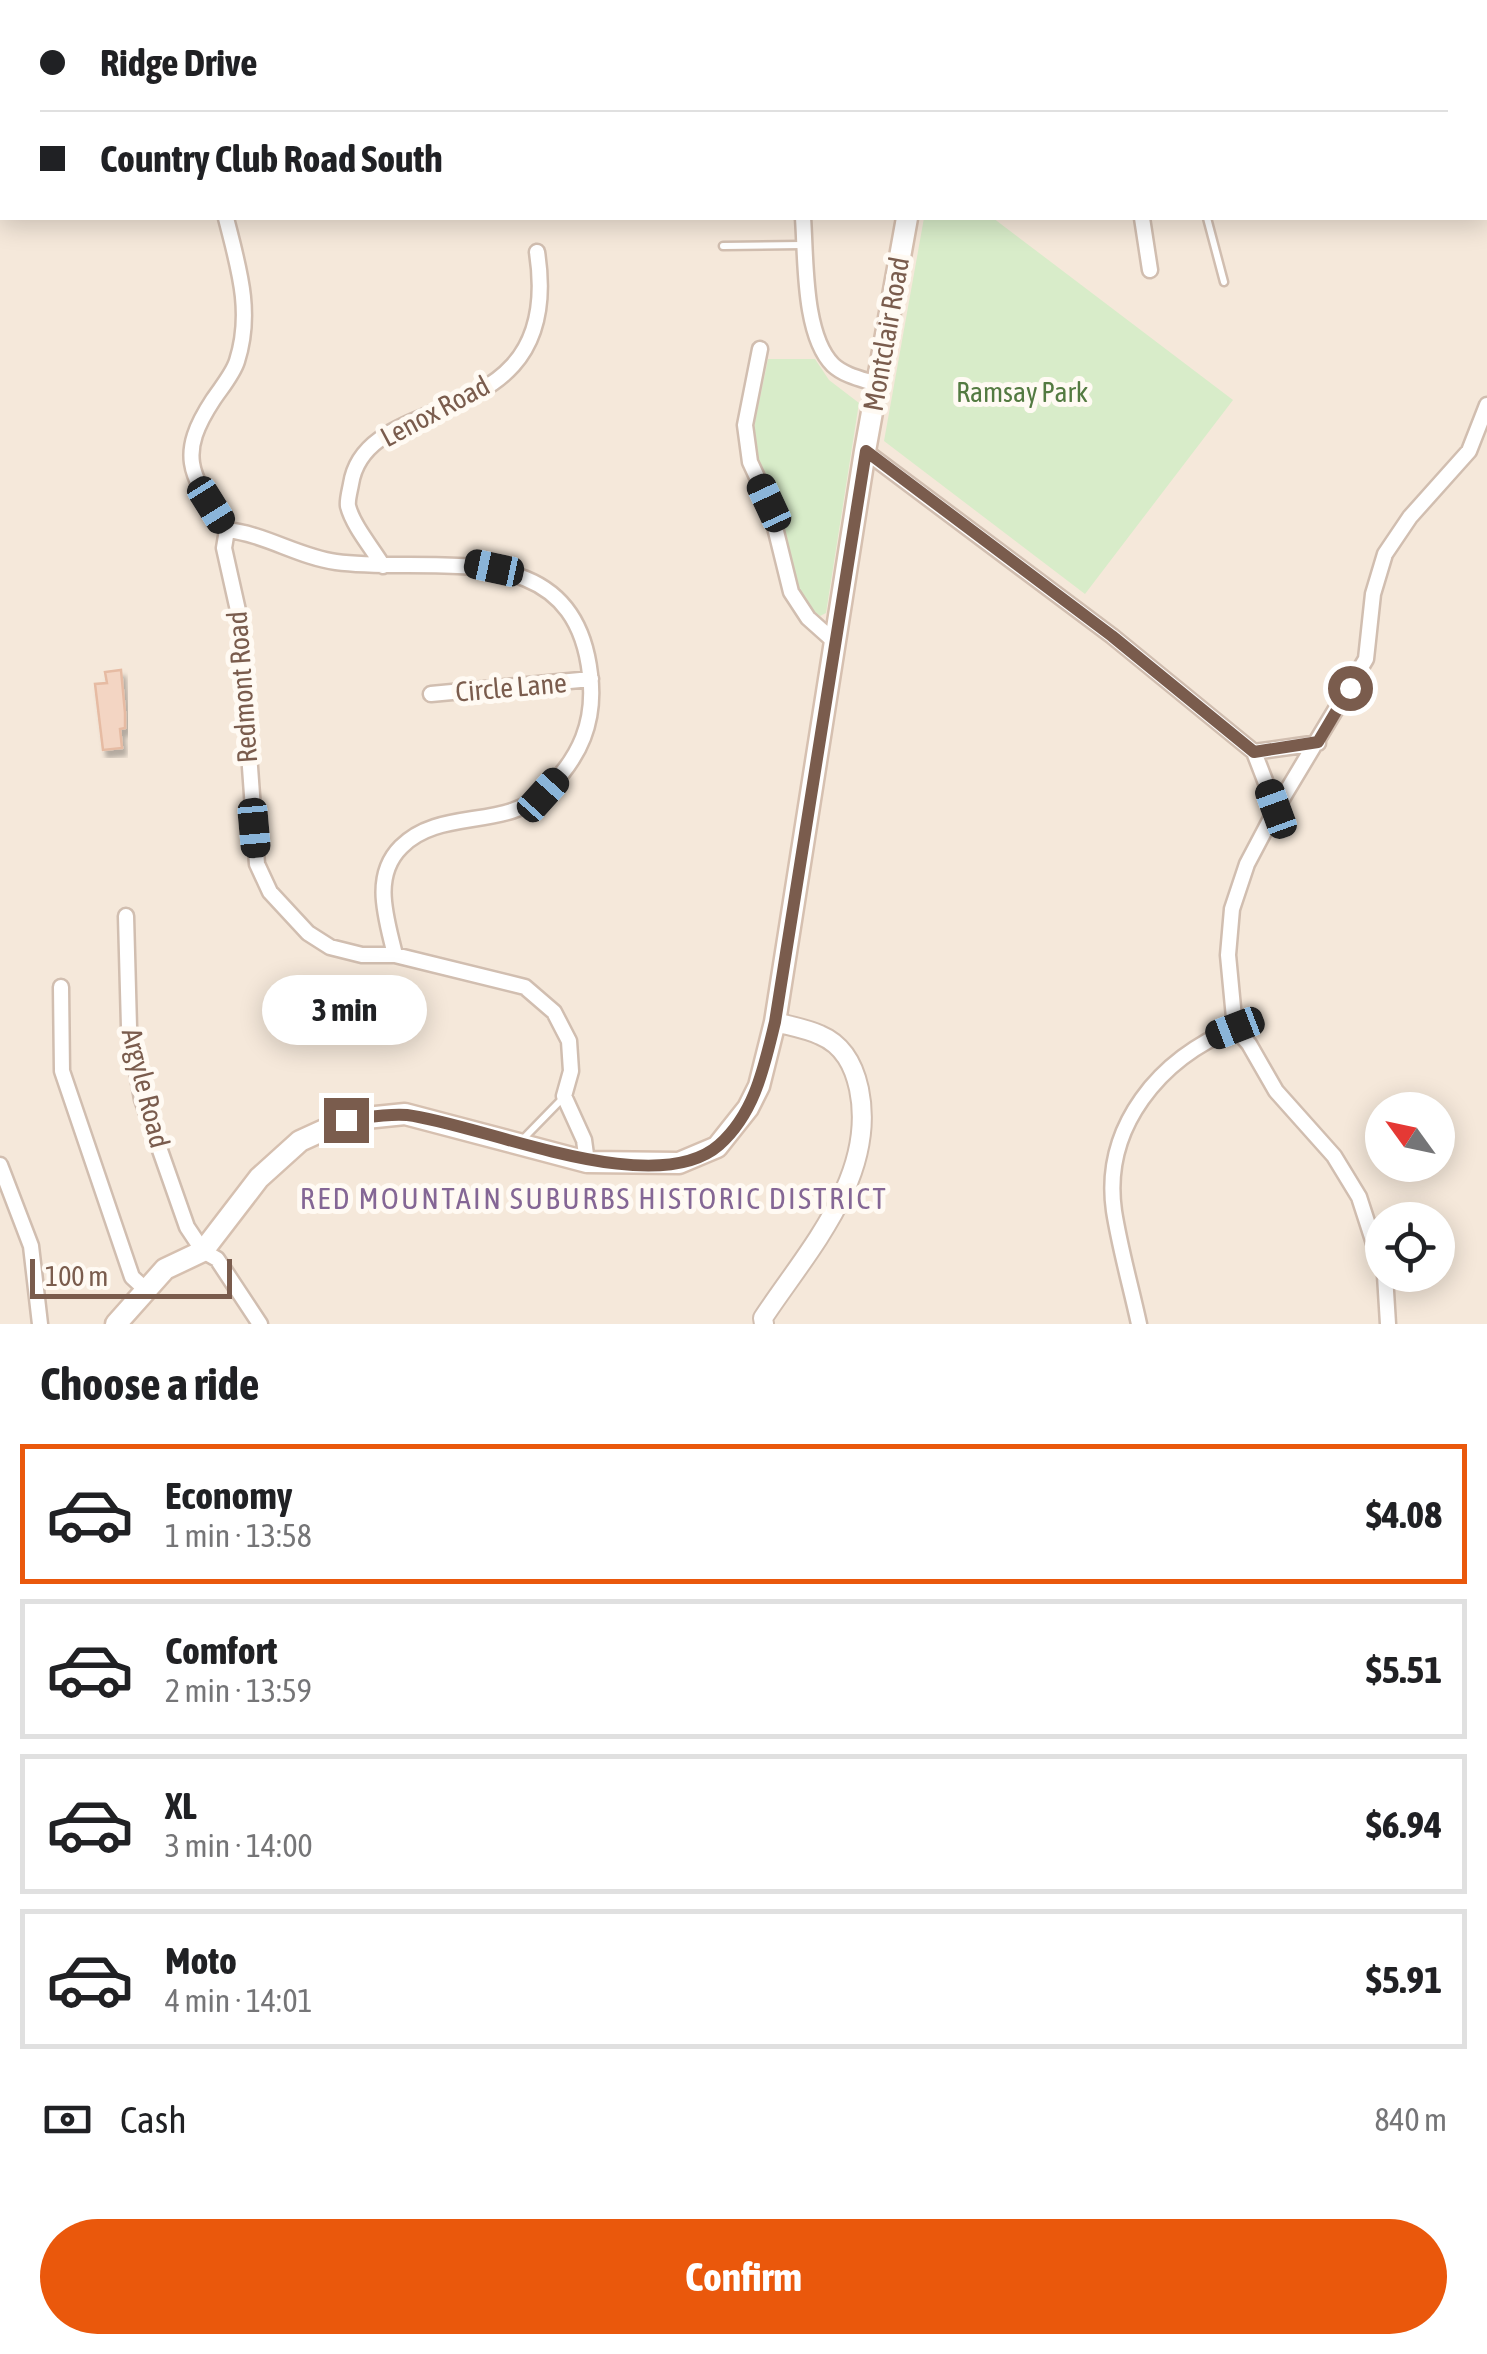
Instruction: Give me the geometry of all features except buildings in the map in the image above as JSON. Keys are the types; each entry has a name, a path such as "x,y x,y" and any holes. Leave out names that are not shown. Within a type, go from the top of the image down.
{"main road":[{"name":"Montclair Road","path":"203,1250 259,1178 300,1142 346,1120 405,1114 588,1162 679,1163 717,1147 748,1108 759,1086 775,1022 907,220"},
{"path":"116,1324 144,1288 165,1269 203,1250"}],"street":[{"name":"Redmont Road","path":"226,220 246,317 237,364 195,428 188,454 195,480 227,530 224,548 239,615 257,864 270,892 308,933 330,946 362,955 395,956 524,987 564,1026 571,1071 564,1096 584,1140 588,1162"},
{"path":"804,220 808,295 820,344 831,363 846,374 877,384"},
{"path":"1142,220 1150,270"},
{"name":"Lenox Road","path":"383,566 348,506 354,468 383,434 470,399 509,370 528,344 537,313 536,252"},
{"path":"760,349 745,425 750,462 769,503 791,592 808,618 836,642"},
{"path":"1365,1216 1334,1156 1276,1091 1250,1044 1235,1028 1228,956 1232,909 1246,864 1366,658 1373,594 1385,554 1410,517 1470,451 1487,406"},
{"path":"866,451 1112,636 1254,752 1276,809"},
{"path":"227,530 332,562 383,566 472,564 517,573 553,598 574,624 588,657 592,711 584,740 572,763 543,795 500,815 429,826 400,847 388,866 382,893 395,956"},
{"name":"Circle Lane","path":"431,694 591,679"},
{"path":"1254,752 1318,742"},
{"name":"Argyle Road","path":"126,916 128,1027 142,1098 186,1227 203,1250 216,1259 260,1324"},
{"path":"60,987 62,1071 132,1277 144,1288"},
{"path":"764,1324 763,1318 842,1199 860,1148 860,1096 854,1067 838,1046 821,1035 775,1022"},
{"path":"1139,1324 1114,1210 1120,1142 1136,1104 1172,1064 1207,1039 1235,1028"},
{"path":"0,1164 31,1246 40,1324"},
{"path":"1386,1292 1388,1324"}],"lane":[{"path":"1208,220 1224,282"},
{"path":"722,246 805,244"},
{"path":"519,1144 564,1096"}],"shaded area":[{"path":"0,220 1487,220 1487,1324 0,1324"}],"green space":[{"name":"Ramsay Park","path":"924,220 996,220 1233,400 1085,594 884,441"},
{"path":"768,359 815,359 829,380 859,403 826,613 820,616 799,599 751,441"}],"district":[{"name":"RED MOUNTAIN SUBURBS HISTORIC DISTRICT","path":"594,1199"}],"route":[{"path":"346,1120 405,1114 588,1162 679,1163 717,1147 748,1108 759,1086 775,1022 866,451 1112,636 1254,752 1318,742 1350,688"}]}
